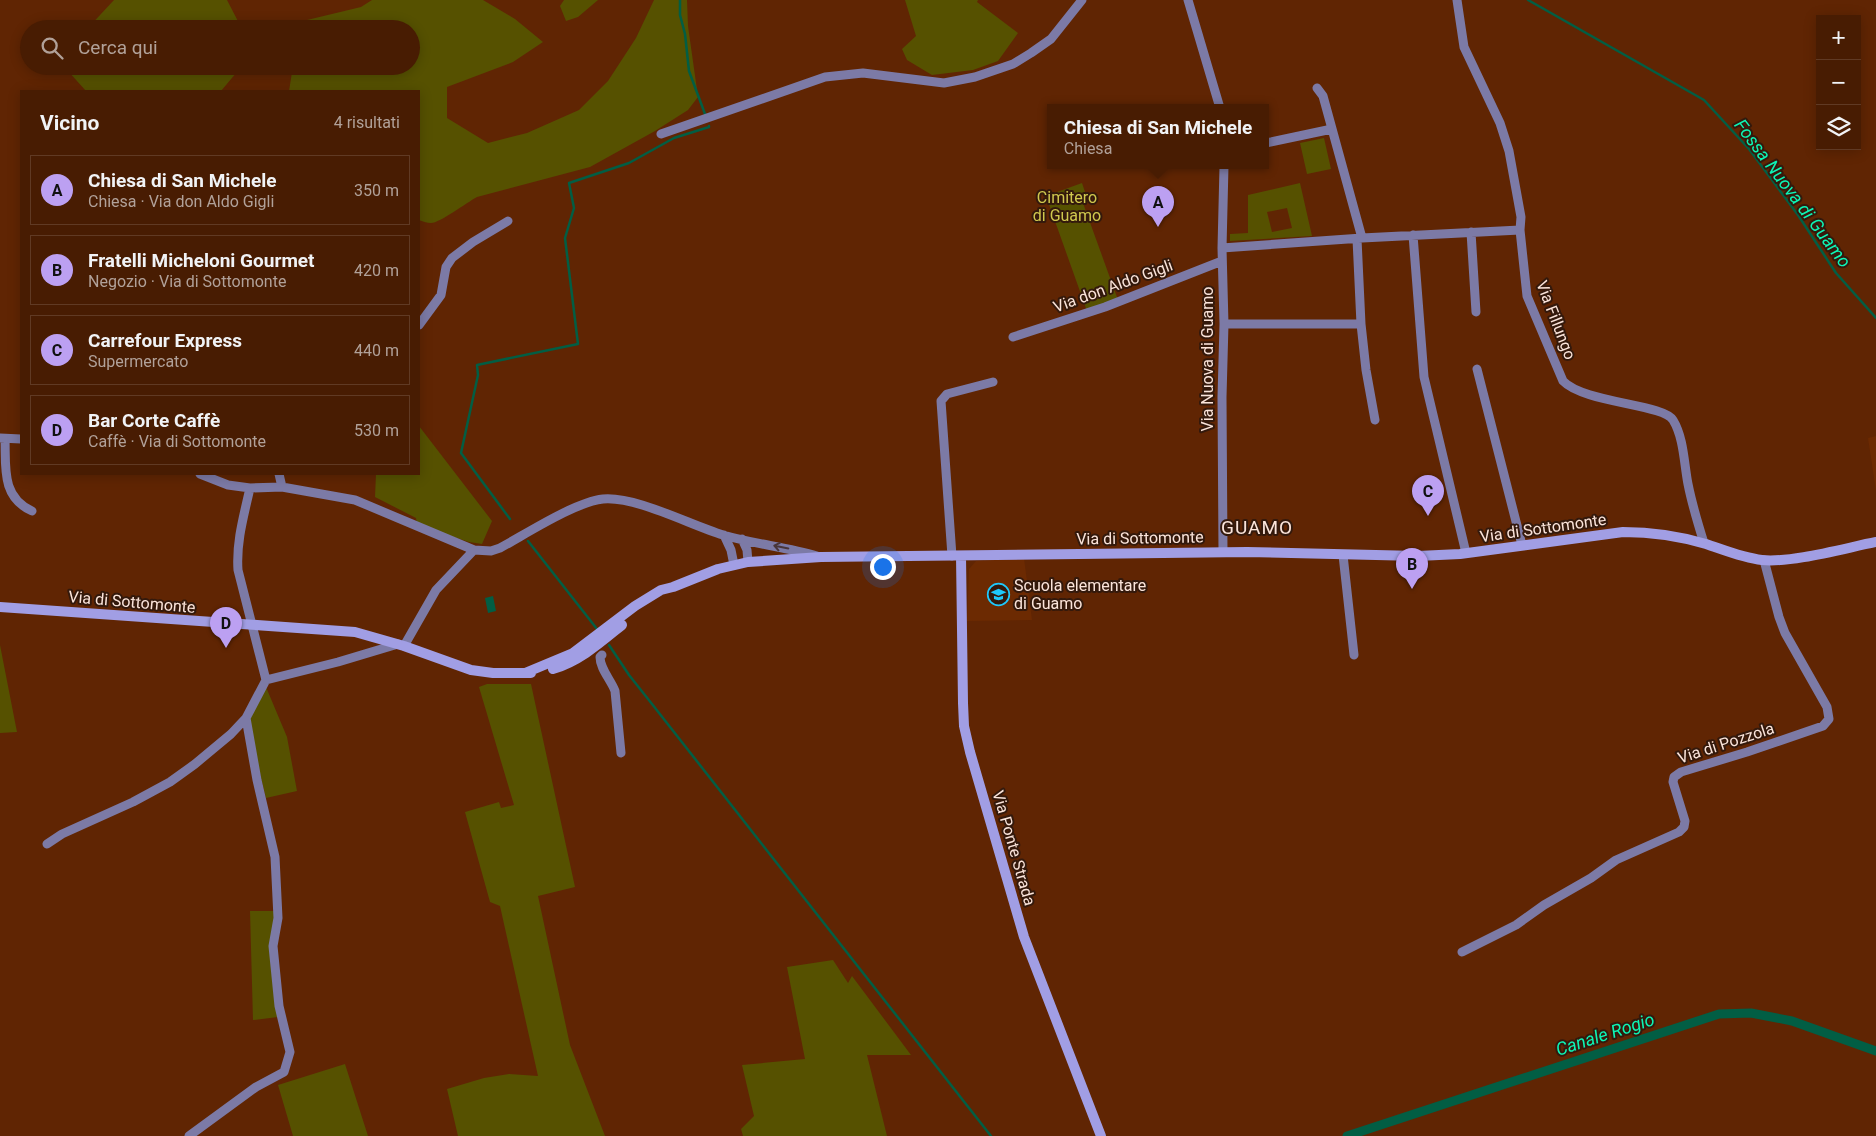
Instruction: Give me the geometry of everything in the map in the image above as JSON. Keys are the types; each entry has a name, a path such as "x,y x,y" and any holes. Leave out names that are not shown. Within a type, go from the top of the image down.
{"main road":[{"name":"Via di Sottomonte","path":"525,673 573,653 641,602 661,590 704,574 748,562 819,557 1223,552 1418,556 1466,553 1623,532 1648,532 1704,543 1752,559 1764,560 1801,556 1876,542"},
{"name":"Via Ponte Strada","path":"957,556 964,726 970,752 1024,937 1101,1136"},
{"name":"Via di Sottomonte","path":"0,607 355,632 401,645 471,670 493,673 525,673 542,672 567,664 604,640 673,587"}],"street":[{"path":"661,134 825,77 863,73 944,83 976,77 1013,64 1050,39 1082,0"},
{"path":"1188,0 1219,104"},
{"name":"Via Fillungo","path":"1458,0 1464,47 1500,123 1507,143 1521,216 1520,230 1527,296 1563,382 1573,389 1624,404 1662,411 1669,415 1674,421 1679,436 1688,484 1704,543"},
{"path":"1317,88 1323,96 1359,238 1361,324 1366,370 1375,420"},
{"path":"1269,142 1332,129"},
{"name":"Via Nuova di Guamo","path":"1223,552 1222,397 1224,324 1222,248 1224,169"},
{"path":"420,324 441,295 446,267 452,258 473,242 508,221"},
{"path":"1222,248 1359,238 1520,230"},
{"path":"1471,232 1476,312"},
{"path":"1413,235 1424,377 1466,553"},
{"name":"Via don Aldo Gigli","path":"1013,337 1105,307 1222,260"},
{"path":"1224,324 1361,324"},
{"path":"1477,369 1522,545"},
{"path":"957,556 941,401 947,394 993,382"},
{"path":"20,439 2,438 6,478 17,502 32,511"},
{"path":"203,475 228,485 250,488 282,487 355,500 474,550 491,551 500,548 554,518 591,502 604,499 631,502 724,536 800,551 819,557"},
{"path":"279,475 282,487"},
{"path":"47,844 62,834 133,802 170,782 231,734 246,718 266,680 238,570 239,537 250,488"},
{"path":"724,536 731,550 734,565"},
{"path":"742,539 747,550 748,562"},
{"path":"266,680 401,645 436,590 474,550"},
{"path":"1343,555 1354,655"},
{"name":"Via di Pozzola","path":"1462,952 1516,925 1544,905 1591,878 1616,860 1679,832 1684,827 1685,821 1673,782 1674,777 1680,772 1823,726 1829,719 1827,707 1785,633 1764,560"},
{"path":"604,640 607,649 600,657 601,664 615,691 621,754"},
{"path":"189,1136 256,1087 284,1072 290,1052 279,1006 273,946 278,918 275,857 257,780 246,718"}],"shaded area":[{"path":"1876,436 1876,491 1868,438"},
{"name":"Scuola elementare di Guamo","path":"1024,558 1032,620 967,621 969,569 976,561"},
{"path":"493,596 496,611 488,613 485,598"}],"green space":[{"path":"114,0 227,0 237,20 95,20"},
{"path":"372,0 483,0 515,19 543,42 513,62 447,87 447,118 488,143 527,133 579,110 608,81 636,38 654,0 687,0 688,26 698,97 688,110 655,131 590,167 477,197 440,220 431,223 425,222 420,220 420,90 289,90 292,75 420,75 420,20 307,20 361,7"},
{"path":"564,0 598,0 578,17 566,21 560,6"},
{"path":"905,0 978,0 977,2 1018,33 998,61 973,70 932,75 907,60 902,49 916,36"},
{"path":"72,75 234,75 222,90 85,90"},
{"path":"1324,138 1331,169 1307,174 1300,143"},
{"name":"Cimitero di Guamo","path":"1082,183 1088,201 1083,203 1118,300 1087,311 1046,196"},
{"path":"1300,183 1312,236 1230,241 1230,234 1248,233 1248,195","holes":["1287,208 1292,228 1272,232 1267,212"]},
{"path":"420,427 492,521 482,544 469,542 417,525 416,518 375,497 376,475 420,475"},
{"path":"0,645 16,727 17,732 0,733"},
{"path":"487,684 531,684 575,887 538,896 570,1045 605,1136 458,1136 447,1089 484,1078 509,1074 538,1076 500,906 490,902 465,812 499,802 501,808 514,805 479,687"},
{"path":"266,687 287,737 297,791 266,798 247,722"},
{"path":"250,911 275,911 278,1017 253,1020"},
{"path":"833,960 848,983 852,976 911,1055 867,1055 887,1136 743,1136 741,1129 754,1116 742,1065 805,1059 787,967"},
{"path":"345,1064 368,1136 293,1136 278,1085"}],"waterway":[{"path":"680,0 680,15 685,34 689,71 705,114"},
{"name":"Fossa Nuova di Guamo","path":"1528,0 1704,100 1749,149 1798,215 1836,273 1876,318"},
{"path":"510,519 461,453 478,375 477,365 578,344 565,238 574,208 569,183 629,163 674,138 709,126"},
{"path":"528,541 597,629"},
{"path":"609,645 629,675 991,1136"},
{"name":"Canale Rogio","path":"1347,1136 1719,1014 1751,1013 1792,1021 1876,1051"}],"place":[{"name":"Chiesa di San Michele","path":"1158,227"},
{"name":"Carrefour Express","path":"1428,516"},
{"name":"Fratelli Micheloni Gourmet","path":"1412,589"},
{"name":"Scuola elementare di Guamo","path":"998,594"},
{"name":"Bar Corte Caffè","path":"226,648"}],"district":[{"name":"GUAMO","path":"1257,527"}]}
